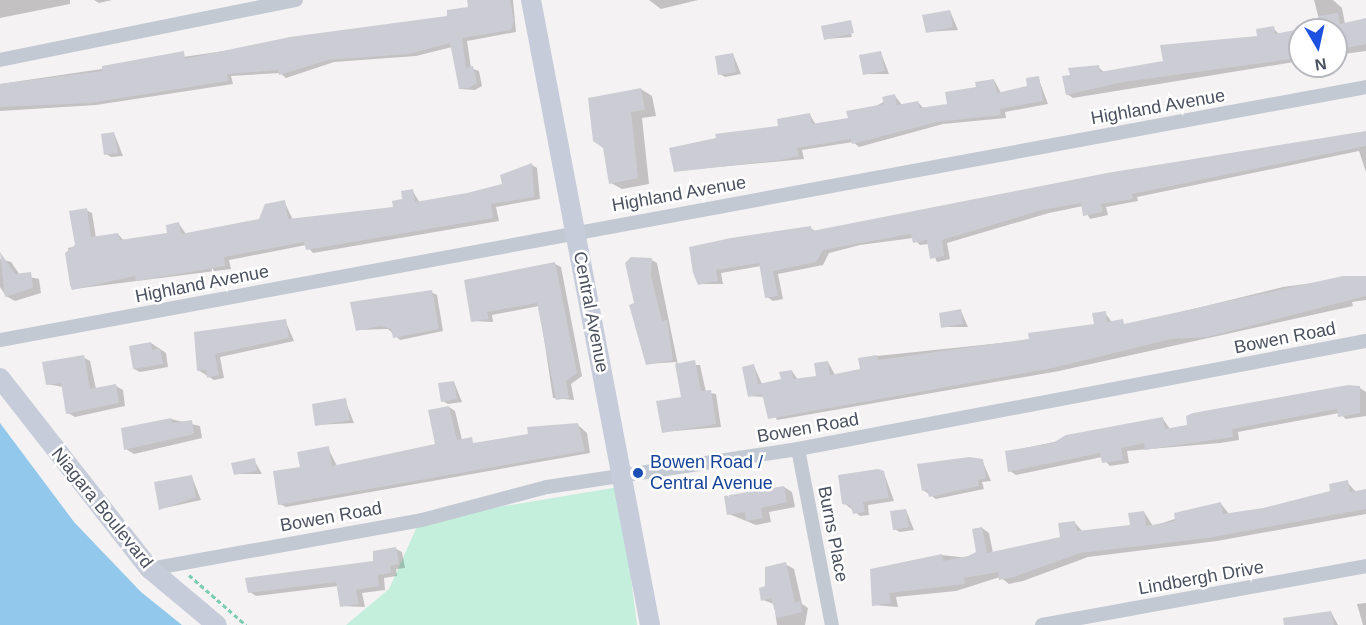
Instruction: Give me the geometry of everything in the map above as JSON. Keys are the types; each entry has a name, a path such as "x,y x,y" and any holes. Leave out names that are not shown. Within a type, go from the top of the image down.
{"main road":[{"name":"Central Avenue","path":"531,0 624,475 650,625"},
{"name":"Niagara Boulevard","path":"0,378 150,569 217,625"}],"street":[{"path":"0,60 296,0"},
{"name":"Highland Avenue","path":"0,340 575,231 1366,87"},
{"name":"Bowen Road","path":"150,569 422,520 547,488 798,449 1366,341"},
{"name":"Burns Place","path":"798,449 832,625"},
{"name":"Lindbergh Drive","path":"1042,625 1366,566"}],"green space":[{"path":"619,487 637,625 346,625 389,589 420,520"}],"water":[{"path":"0,423 74,522 141,592 182,625 0,625"}],"building":[{"path":"467,0 510,0 514,21 511,30 462,38 466,68 473,66 477,83 469,88 459,89 450,43 409,54 328,60 279,75 278,70 227,74 228,81 90,103 0,107 0,84 102,71 102,66 184,51 185,59 290,37 447,16 447,10 468,7"},
{"path":"950,10 953,27 926,33 922,15"},
{"path":"1338,13 1339,18 1318,18 1318,16"},
{"path":"1366,18 1366,44 1348,48 1348,22"},
{"path":"851,20 854,33 824,40 821,26"},
{"path":"1274,26 1275,34 1288,31 1288,60 1123,82 1066,95 1062,76 1070,75 1068,68 1099,65 1100,72 1163,61 1160,45 1257,36 1256,29"},
{"path":"881,51 885,71 863,75 859,55"},
{"path":"733,53 736,72 718,75 715,56"},
{"path":"1039,76 1043,101 1000,109 1001,115 937,122 852,144 851,139 797,148 799,156 781,160 674,172 669,148 716,138 715,134 778,126 777,119 810,113 812,124 848,118 846,111 884,104 882,97 895,94 897,105 918,101 920,108 947,104 945,92 976,87 975,82 994,79 997,93 1027,86 1026,78"},
{"path":"641,88 645,110 631,112 638,178 609,184 603,148 593,141 588,98"},
{"path":"1366,131 1366,146 1132,194 1133,199 1101,204 1103,212 1083,216 1081,203 1042,210 942,240 944,256 930,259 927,240 913,243 911,234 823,250 816,262 773,271 778,296 765,298 759,263 716,270 718,281 698,285 693,273 689,247 731,238 811,226 812,231 1107,173"},
{"path":"114,132 118,153 104,155 101,134"},
{"path":"532,163 534,197 491,204 493,218 306,250 304,242 224,257 225,266 136,281 135,276 72,290 70,285 65,253 75,245 69,211 87,208 91,237 118,233 120,240 167,233 166,225 179,222 181,234 259,219 265,204 285,200 288,219 393,207 392,201 402,199 401,191 413,189 415,202 467,193 502,184 500,175"},
{"path":"0,252 15,274 31,272 33,288 5,297"},
{"path":"631,257 652,258 651,276 662,321 667,320 673,360 646,365 629,305 634,303 625,263"},
{"path":"555,262 577,373 566,381 569,398 556,400 537,303 487,312 489,319 471,322 464,280"},
{"path":"1343,276 1366,276 1366,296 1207,337 1171,339 1053,368 768,419 762,394 748,397 742,367 754,364 758,384 781,379 779,372 792,370 793,379 816,376 814,363 828,361 830,375 860,369 858,358 877,355 878,360 1029,339 1028,333 1094,324 1092,313 1106,311 1107,322 1123,319 1124,324"},
{"path":"432,290 439,329 393,338 391,329 381,326 356,331 350,302"},
{"path":"961,309 963,324 941,328 939,313"},
{"path":"286,319 289,338 215,354 219,375 207,378 206,370 197,371 194,332"},
{"path":"151,342 152,350 160,348 163,364 133,369 129,346"},
{"path":"84,355 90,389 116,384 119,403 66,414 61,383 46,385 42,362"},
{"path":"695,360 701,391 711,390 716,424 662,433 656,401 681,397 675,364"},
{"path":"454,381 457,399 441,402 438,383"},
{"path":"1348,385 1360,386 1360,413 1338,417 1337,409 1232,429 1233,437 1145,450 1144,443 1121,448 1123,460 1102,463 1100,453 1008,472 1005,451 1053,443 1066,435 1163,417 1165,429 1187,425 1186,416 1193,413"},
{"path":"346,398 350,420 315,426 312,404"},
{"path":"449,406 457,440 472,437 473,443 528,434 527,427 578,423 585,451 278,505 273,471 300,467 297,452 329,446 332,466 435,444 428,410"},
{"path":"171,418 172,423 192,420 194,434 124,450 121,428"},
{"path":"969,457 983,459 986,478 978,480 979,486 929,497 927,490 922,491 917,464"},
{"path":"255,458 257,471 234,475 231,463"},
{"path":"878,469 884,471 889,498 863,502 865,512 853,514 851,506 842,504 838,475"},
{"path":"192,475 196,497 159,510 154,482"},
{"path":"1348,480 1350,492 1366,489 1366,509 1208,538 1080,553 1014,577 999,580 998,572 964,578 965,584 889,593 891,603 872,606 870,569 942,554 943,561 968,556 976,552 972,529 982,527 987,553 1060,537 1058,523 1075,521 1077,531 1130,525 1128,513 1144,511 1146,526 1175,521 1174,513 1221,502 1223,514 1263,508 1330,491 1329,484"},
{"path":"784,486 787,502 761,508 763,518 746,521 745,512 727,515 724,496"},
{"path":"906,509 909,527 893,530 890,511"},
{"path":"396,547 399,564 390,566 391,573 378,575 379,586 356,590 359,604 340,607 336,582 248,593 245,578 373,561 373,551"},
{"path":"786,562 795,603 800,601 802,612 777,618 771,598 761,601 759,588 765,586 765,567"},
{"path":"1331,611 1334,625 1284,625 1283,618"}],"place":[{"name":"Bowen Road / Central Avenue","path":"638,473"}]}
